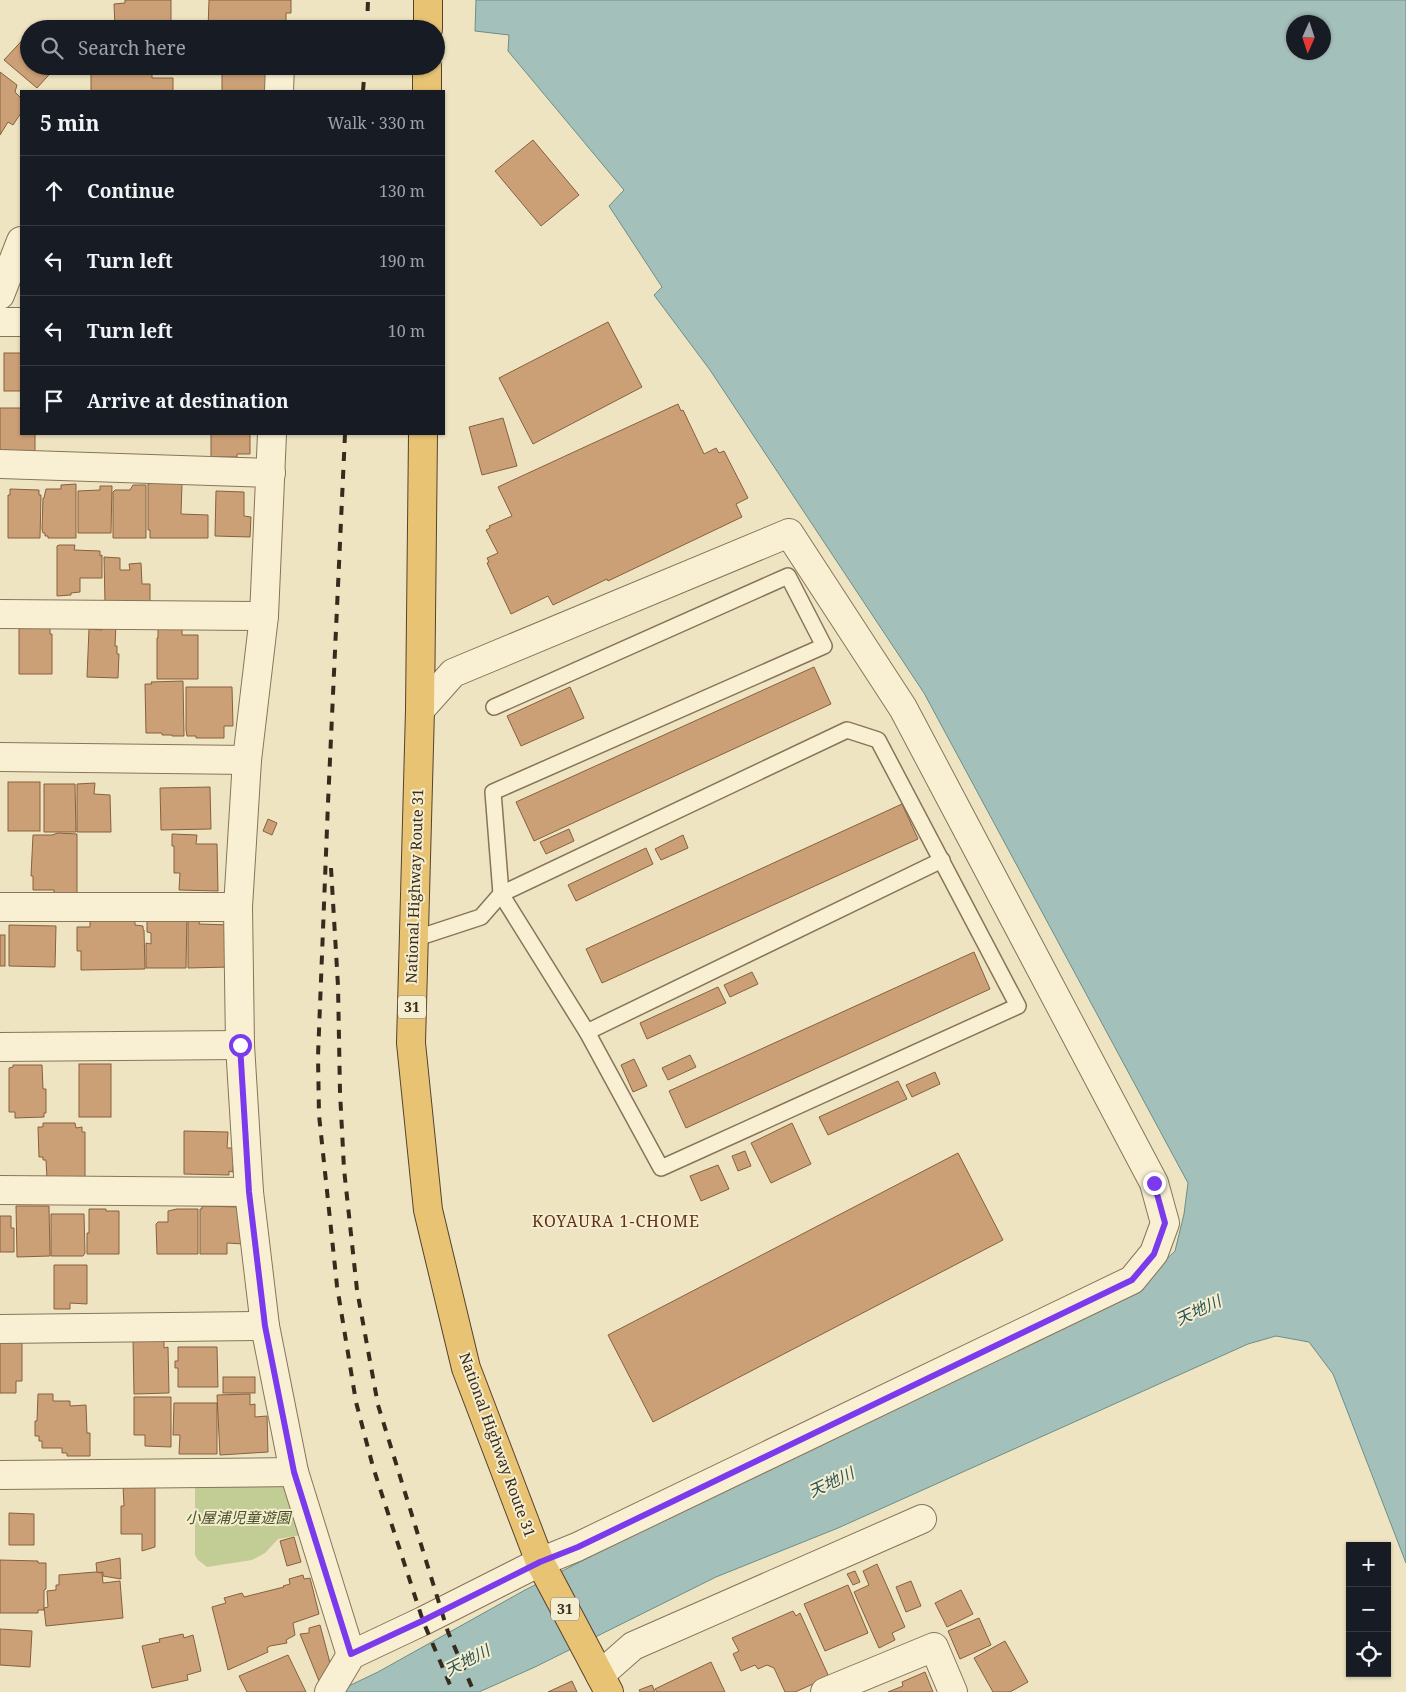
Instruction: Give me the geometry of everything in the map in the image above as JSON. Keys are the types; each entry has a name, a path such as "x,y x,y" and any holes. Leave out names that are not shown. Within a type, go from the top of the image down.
{"highway":[{"path":"428,0 428,20"},
{"path":"427,75 427,90"},
{"name":"National Highway Route 31","path":"423,435 420,710 411,1043 428,1210 466,1368 542,1566 605,1684"}],"street":[{"path":"279,90 280,75"},
{"path":"0,295 20,244"},
{"path":"0,322 20,322"},
{"path":"272,435 264,616 247,760 238,907 240,1045 249,1192 265,1326 294,1472 351,1654"},
{"path":"0,464 270,473"},
{"path":"329,1692 351,1654 542,1566 1132,1280 1154,1254 1165,1223 1154,1183 903,708 789,533 453,673 420,710"},
{"path":"0,614 264,616"},
{"path":"0,757 247,760"},
{"path":"0,907 238,907"},
{"path":"0,1047 240,1045"},
{"path":"0,1190 249,1192"},
{"path":"0,1329 265,1326"},
{"path":"0,1475 294,1472"},
{"path":"605,1684 633,1646 922,1519"},
{"path":"825,1692 934,1646 953,1692"}],"lane":[{"path":"414,939 481,917 501,894 847,730 878,740 1018,1006 661,1168 587,1032 501,894 493,792 824,646 788,576 494,706"},
{"path":"587,1032 942,860"}],"green space":[{"name":"小屋浦児童遊園","path":"191,1475 285,1475 301,1535 278,1539 265,1553 252,1560 207,1567 195,1555 195,1490"}],"water":[{"name":"天地川","path":"476,0 1406,0 1406,1563 1333,1374 1309,1342 1276,1336 1248,1344 838,1528 716,1577 535,1667 479,1692 336,1692 378,1672 525,1590 1152,1273 1175,1251 1184,1214 1188,1183 924,693 710,370 654,295 662,287 609,206 624,190 508,51 509,35 475,31"}],"building":[{"path":"125,0 171,0 171,20 115,20 114,4 125,3"},
{"path":"209,0 291,0 291,13 286,13 286,20 208,20"},
{"path":"20,43 20,74 4,60"},
{"path":"0,72 17,85 15,92 20,97 20,114 13,125 8,122 0,135"},
{"path":"22,75 49,75 37,88"},
{"path":"91,75 152,75 152,78 173,78 173,90 91,90"},
{"path":"222,75 271,75 270,90 222,90"},
{"path":"533,140 579,195 541,226 495,171"},
{"path":"608,322 642,387 533,444 499,378"},
{"path":"4,353 20,353 20,391 4,391"},
{"path":"678,404 681,411 683,410 704,454 716,448 719,453 724,451 748,498 736,504 742,517 553,605 548,596 511,614 487,563 489,562 487,558 498,553 486,530 490,528 489,526 512,516 498,487"},
{"path":"0,408 20,408 20,435 35,435 35,454 0,454"},
{"path":"503,418 517,466 482,475 469,427"},
{"path":"211,435 250,435 250,454 237,454 237,457 211,457"},
{"path":"182,483 181,514 208,515 208,538 150,538 150,530 148,530 148,484"},
{"path":"76,484 76,538 48,538 42,529 43,498 46,489 61,489 61,485"},
{"path":"133,485 146,485 146,538 113,538 113,492 115,490 130,490"},
{"path":"100,486 112,486 111,533 78,533 78,491 100,490"},
{"path":"10,489 39,490 39,495 41,495 40,538 8,538 8,495 10,495"},
{"path":"216,491 244,492 244,516 251,517 250,537 215,536"},
{"path":"75,545 74,550 100,551 100,556 102,555 102,578 80,578 80,592 57,596 57,546"},
{"path":"104,557 120,558 120,570 130,570 129,564 141,563 142,584 150,584 150,602 105,603"},
{"path":"102,624 116,624 115,646 117,646 117,654 119,654 118,678 87,677 89,629 102,630"},
{"path":"19,626 50,627 50,634 52,634 52,674 19,674"},
{"path":"158,628 182,629 182,635 198,635 198,679 157,679"},
{"path":"814,667 831,704 534,841 516,802"},
{"path":"183,681 184,736 146,733 145,684 152,684 151,682"},
{"path":"186,687 232,687 233,726 224,726 224,738 196,738 196,736 187,736"},
{"path":"570,687 584,718 521,746 507,716"},
{"path":"8,782 40,782 40,831 8,831"},
{"path":"95,783 94,794 110,795 111,832 77,832 77,784"},
{"path":"44,784 75,784 76,832 44,832"},
{"path":"210,787 211,829 161,830 160,788"},
{"path":"902,804 918,839 602,983 586,949"},
{"path":"268,819 277,823 272,835 263,831"},
{"path":"569,829 574,841 546,854 540,842"},
{"path":"58,833 77,834 77,893 54,893 54,890 33,890 33,876 31,876 33,835 52,835"},
{"path":"172,834 197,835 196,844 217,844 218,891 179,890 180,873 174,873"},
{"path":"683,835 688,848 661,860 655,849"},
{"path":"646,848 653,864 576,901 568,885"},
{"path":"187,914 186,968 146,968 146,943 151,944 151,933 147,932 147,915"},
{"path":"188,918 200,918 199,924 230,925 230,967 188,968"},
{"path":"135,919 135,925 143,926 144,930 145,969 81,970 81,951 77,951 77,927 90,927 90,920"},
{"path":"9,925 56,926 55,967 9,966"},
{"path":"0,935 5,935 5,966 0,966"},
{"path":"974,952 990,989 686,1128 669,1091"},
{"path":"752,972 758,984 730,997 724,985"},
{"path":"718,987 726,1003 647,1039 640,1023"},
{"path":"690,1055 696,1067 668,1080 662,1068"},
{"path":"634,1059 647,1086 633,1092 621,1065"},
{"path":"79,1064 111,1064 111,1117 79,1117"},
{"path":"13,1065 42,1065 43,1089 46,1089 46,1113 44,1113 44,1117 15,1118 15,1112 9,1112 9,1068 13,1067"},
{"path":"935,1072 940,1084 912,1097 906,1085"},
{"path":"898,1081 907,1099 828,1135 819,1117"},
{"path":"43,1123 75,1123 76,1128 82,1127 82,1132 85,1132 85,1178 47,1179 46,1160 43,1160 43,1157 39,1157 38,1127 43,1127"},
{"path":"792,1123 811,1164 771,1183 751,1143"},
{"path":"184,1131 228,1132 227,1148 234,1148 236,1166 233,1166 233,1172 229,1171 229,1175 184,1174"},
{"path":"745,1151 751,1166 738,1171 732,1156"},
{"path":"958,1153 1003,1240 653,1422 608,1335"},
{"path":"718,1165 729,1189 701,1201 690,1176"},
{"path":"16,1206 49,1206 50,1256 17,1257"},
{"path":"202,1206 238,1207 243,1244 227,1243 227,1254 200,1254 200,1209 202,1209"},
{"path":"89,1209 119,1211 119,1254 87,1254"},
{"path":"198,1209 198,1254 157,1254 156,1224 158,1222 168,1222 168,1211"},
{"path":"51,1214 84,1214 85,1253 83,1256 51,1256"},
{"path":"0,1216 11,1216 11,1228 14,1228 14,1252 0,1252"},
{"path":"54,1265 87,1265 87,1304 70,1303 70,1309 54,1309"},
{"path":"164,1339 164,1348 168,1347 169,1393 134,1394 133,1340"},
{"path":"22,1341 22,1381 16,1381 16,1393 0,1393 0,1342"},
{"path":"178,1347 217,1347 218,1387 178,1387 178,1368 175,1368 175,1361 178,1361"},
{"path":"223,1377 255,1377 255,1393 223,1393"},
{"path":"38,1394 53,1394 53,1401 70,1401 70,1406 86,1405 87,1433 90,1433 90,1456 67,1456 67,1453 62,1453 62,1448 42,1448 42,1441 39,1441 39,1436 35,1436"},
{"path":"250,1394 250,1405 255,1404 255,1417 267,1416 268,1452 220,1455 217,1395"},
{"path":"134,1397 171,1397 171,1447 145,1446 145,1435 134,1435"},
{"path":"174,1403 217,1403 217,1454 179,1454 180,1435 173,1435"},
{"path":"123,1486 155,1486 155,1547 142,1551 142,1534 121,1534 121,1506 124,1506"},
{"path":"9,1513 34,1514 34,1545 9,1545"},
{"path":"294,1537 301,1562 287,1566 280,1541"},
{"path":"120,1558 121,1579 103,1576 103,1572 97,1573 96,1563"},
{"path":"0,1560 46,1563 44,1610 38,1610 38,1613 0,1613"},
{"path":"877,1564 905,1627 892,1633 895,1640 879,1648 854,1592 869,1585 863,1571"},
{"path":"855,1571 860,1582 853,1585 847,1574"},
{"path":"102,1573 103,1583 120,1581 123,1618 46,1626 44,1608 48,1607 47,1591 56,1590 56,1585 59,1585 59,1575"},
{"path":"303,1575 304,1579 310,1578 319,1614 293,1623 295,1635 286,1640 287,1643 270,1646 267,1648 268,1652 228,1670 212,1607 226,1603 224,1598 242,1593 244,1597 284,1587 290,1584 289,1579"},
{"path":"911,1581 921,1606 906,1612 896,1587"},
{"path":"848,1585 868,1633 825,1651 804,1604"},
{"path":"961,1590 973,1614 947,1627 935,1603"},
{"path":"793,1611 796,1616 800,1613 829,1677 795,1692 785,1692 774,1668 767,1665 758,1669 755,1665 741,1671 733,1654 739,1651 732,1638"},
{"path":"979,1618 991,1645 960,1659 948,1631"},
{"path":"320,1625 334,1678 321,1686 300,1634 309,1633 309,1628"},
{"path":"0,1629 32,1631 30,1667 0,1665"},
{"path":"183,1634 184,1638 193,1635 201,1671 187,1675 188,1680 152,1688 142,1646 160,1642 159,1639"},
{"path":"1005,1641 1028,1682 1010,1692 993,1692 974,1658"},
{"path":"288,1655 306,1692 247,1692 239,1676"},
{"path":"711,1662 725,1692 657,1692 655,1689"},
{"path":"925,1672 933,1692 888,1692 903,1686 902,1682"},
{"path":"572,1681 577,1692 548,1692"},
{"path":"652,1685 655,1692 640,1692 639,1690"}],"railway":[{"path":"367,20 368,0"},
{"path":"363,90 364,75"},
{"path":"345,435 318,1056 319,1115 337,1286 356,1402 373,1467 423,1621 453,1692"},
{"path":"331,868 338,986 344,1169 357,1290 378,1405 448,1632 474,1692"}],"district":[{"name":"KOYAURA 1-CHOME","path":"616,1221"}],"route":[{"path":"240,1045 249,1192 265,1326 294,1472 351,1654 540,1562 578,1547 1132,1280 1154,1254 1165,1223 1154,1183"}]}
